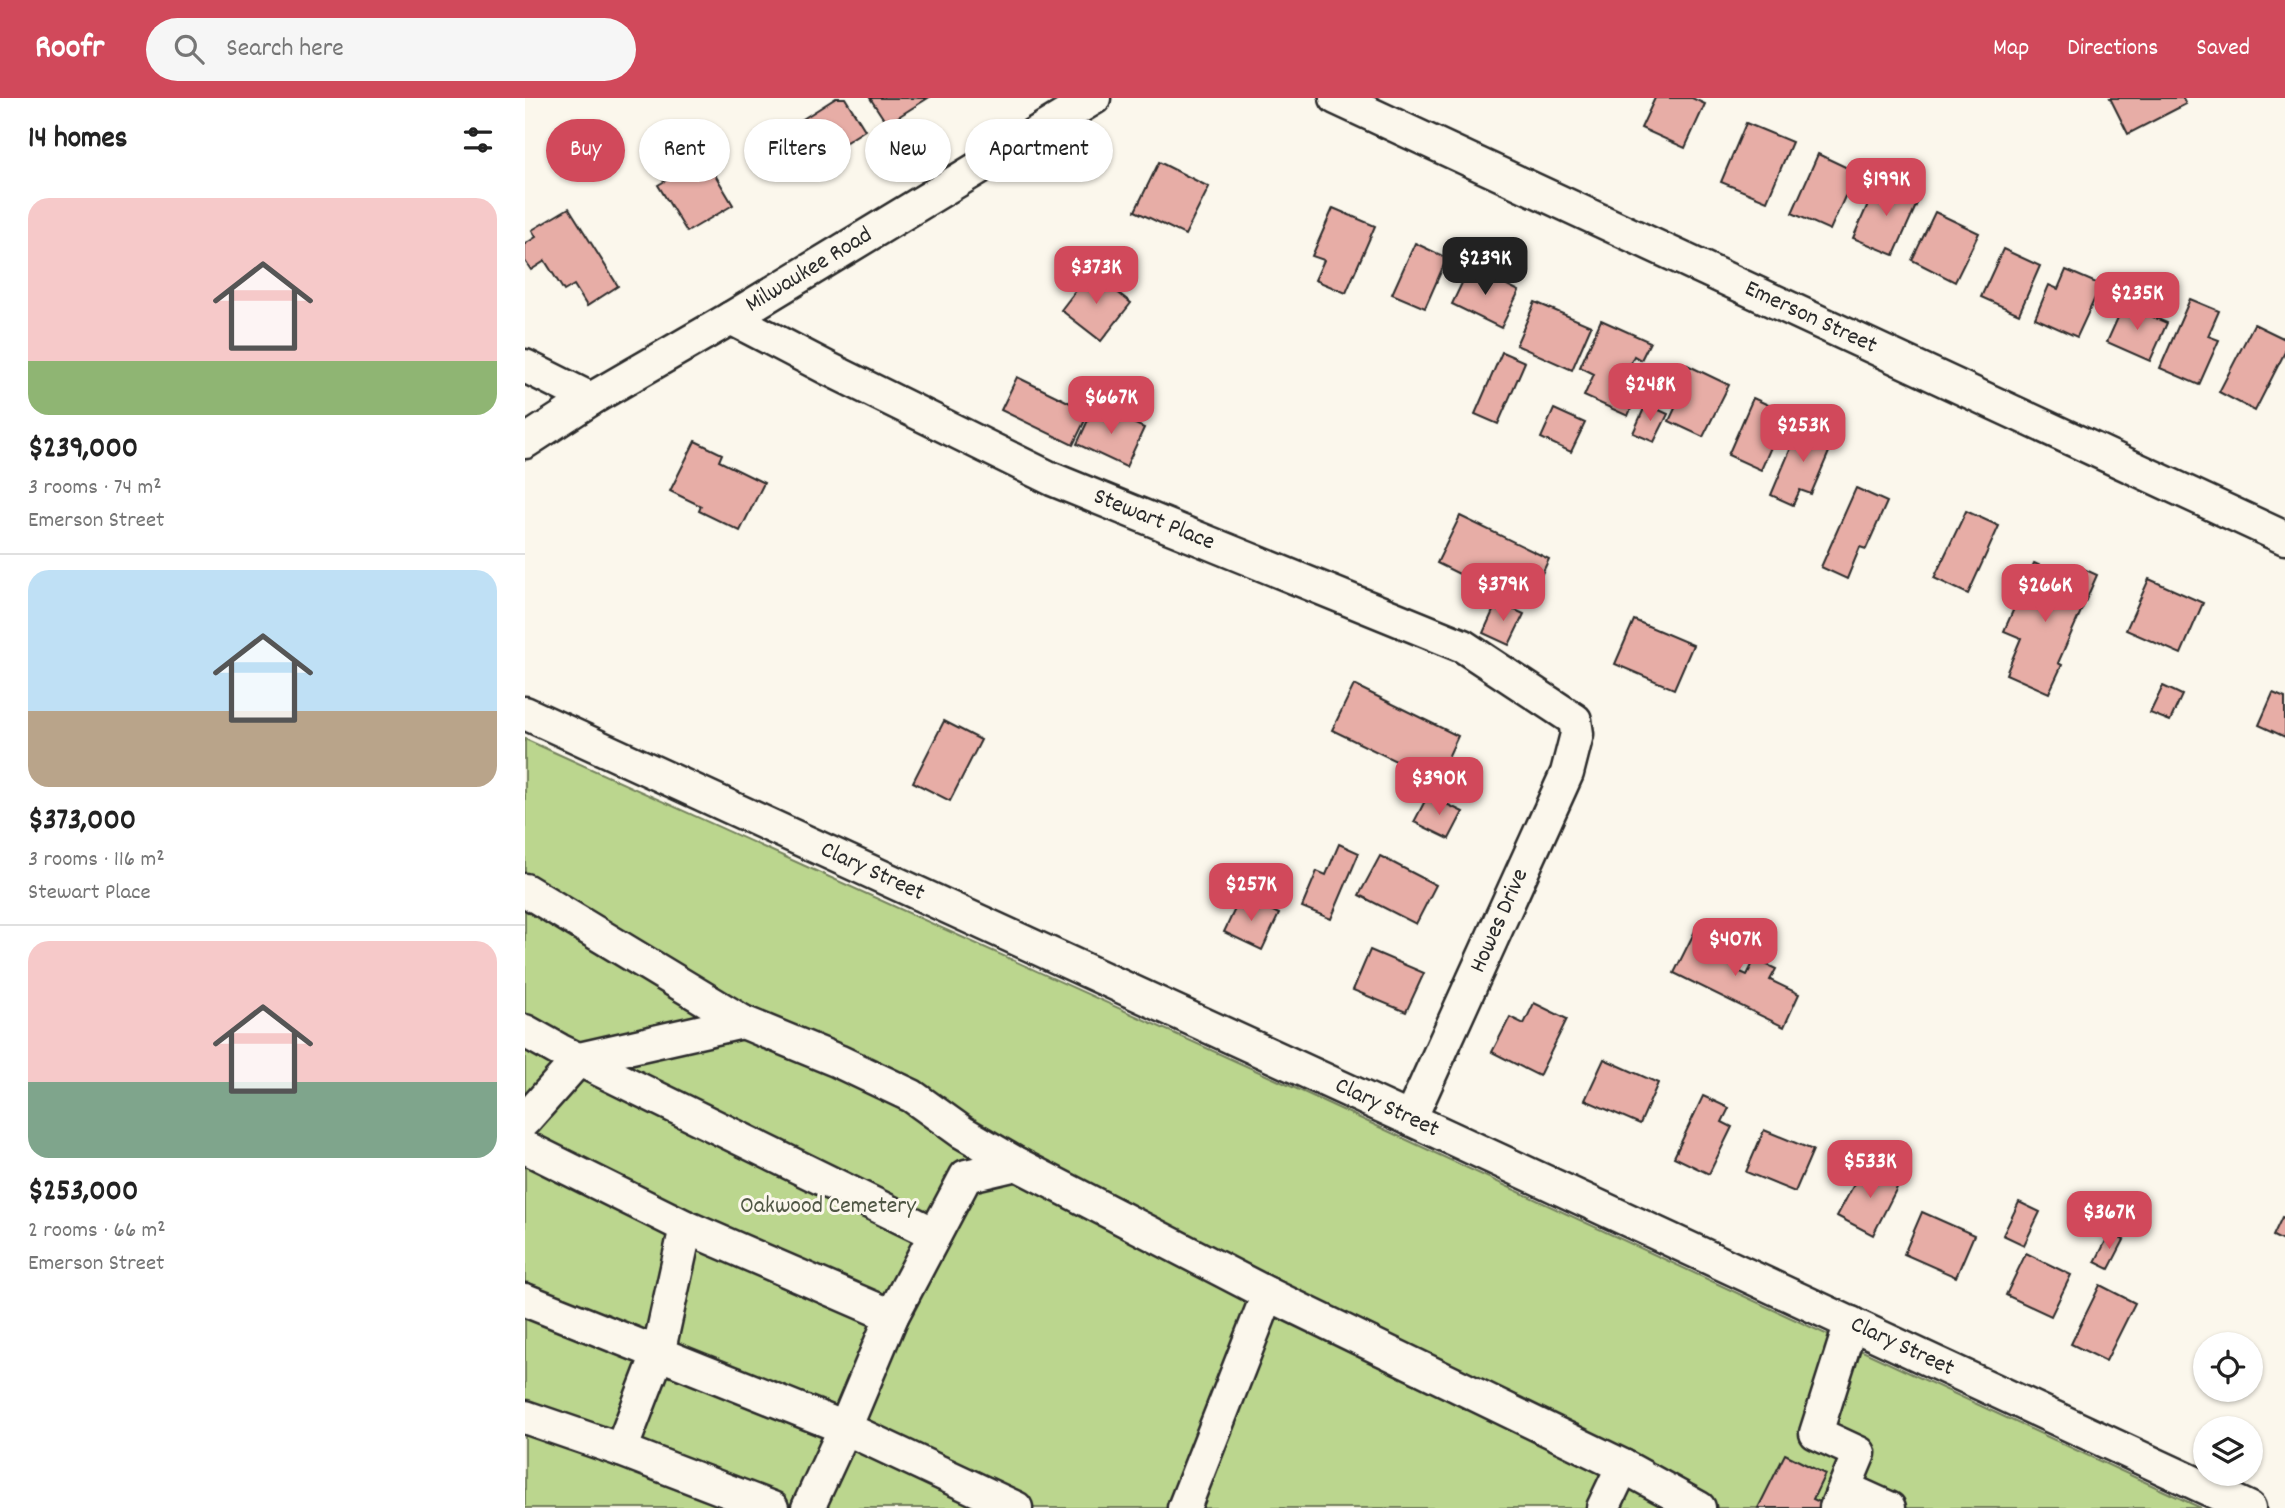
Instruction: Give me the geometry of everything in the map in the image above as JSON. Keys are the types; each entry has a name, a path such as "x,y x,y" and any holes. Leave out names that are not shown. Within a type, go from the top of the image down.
{"street":[{"name":"Milwaukee Road","path":"525,442 1094,98"},
{"name":"Emerson Street","path":"1336,98 2285,538"},
{"name":"Stewart Place","path":"731,318 1052,479 1463,646 1575,720"},
{"path":"525,366 591,400"},
{"name":"Clary Street","path":"525,713 2249,1508"},
{"name":"Howes Drive","path":"1410,1119 1567,772 1577,734 1575,720"},
{"path":"525,890 743,1022 838,1061 912,1096 962,1132 1017,1164 1268,1294 1623,1466 1699,1508"},
{"path":"525,1120 579,1059 743,1022"},
{"path":"525,1031 935,1234"},
{"path":"525,1147 686,1227 892,1316"},
{"path":"807,1508 845,1428 892,1316 965,1176 1017,1164"},
{"path":"621,1450 658,1354 686,1227"},
{"path":"1184,1508 1268,1294"},
{"path":"525,1300 845,1428 1016,1508"},
{"path":"1851,1323 1816,1433 1859,1453 1841,1498 1889,1508"},
{"path":"525,1417 621,1450 772,1508"},
{"path":"1603,1508 1623,1466"}],"green space":[{"name":"Oakwood Cemetery","path":"525,739 1308,1094 2201,1508 525,1508"}],"building":[{"path":"836,98 845,98 865,130 851,139 851,119 803,119"},
{"path":"870,98 928,98 895,119 884,119"},
{"path":"1655,98 1692,98 1705,104 1685,148 1641,128"},
{"path":"2110,98 2183,98 2186,104 2128,134"},
{"path":"1746,123 1792,142 1767,201 1721,182"},
{"path":"1818,154 1856,172 1830,230 1792,213"},
{"path":"1159,162 1209,187 1185,235 1135,211"},
{"path":"1878,181 1919,199 1894,255 1853,238"},
{"path":"663,182 719,182 733,205 687,232 658,185"},
{"path":"569,208 618,286 587,306 574,285 564,291 545,261 531,270 525,261 525,244 536,237 532,230"},
{"path":"1333,208 1375,226 1346,293 1315,280 1324,260 1312,256"},
{"path":"1935,212 1979,233 1955,282 1912,260"},
{"path":"1415,243 1447,258 1425,308 1392,294"},
{"path":"2003,249 2040,266 2019,314 1981,297"},
{"path":"1470,266 1519,291 1501,328 1452,304"},
{"path":"2066,270 2101,285 2077,337 2035,318 2049,285 2058,289"},
{"path":"1091,271 1131,303 1101,341 1061,310"},
{"path":"2190,299 2219,311 2208,336 2219,340 2199,385 2160,368"},
{"path":"1535,302 1591,326 1572,370 1516,345"},
{"path":"2124,304 2167,323 2150,361 2107,342"},
{"path":"1601,320 1650,342 1641,360 1634,356 1623,380 1640,387 1628,416 1584,396 1594,374 1580,367"},
{"path":"2254,324 2285,339 2285,352 2255,411 2219,392"},
{"path":"1502,352 1525,362 1498,424 1475,414"},
{"path":"1685,364 1729,385 1703,437 1669,421 1677,404 1668,400"},
{"path":"1017,377 1089,412 1073,445 1001,410"},
{"path":"1753,398 1786,413 1761,470 1728,455"},
{"path":"1646,404 1668,414 1654,442 1633,433"},
{"path":"1095,405 1144,428 1126,467 1077,444"},
{"path":"1554,409 1585,423 1571,452 1541,438"},
{"path":"1801,424 1835,438 1811,494 1800,490 1793,505 1771,495"},
{"path":"695,441 722,454 719,461 764,483 740,531 699,511 701,506 670,491"},
{"path":"1856,488 1887,502 1866,549 1860,547 1847,579 1821,567"},
{"path":"1966,511 1999,526 1968,594 1934,578"},
{"path":"1460,516 1549,559 1526,607 1437,563"},
{"path":"2034,563 2078,583 2084,569 2097,575 2058,663 2062,665 2049,693 2006,674 2021,638 2004,631"},
{"path":"2149,579 2203,603 2181,654 2126,630"},
{"path":"1497,602 1524,614 1509,645 1483,633"},
{"path":"1634,620 1693,645 1674,689 1615,664"},
{"path":"1354,685 1458,736 1437,781 1332,730"},
{"path":"2163,686 2182,695 2170,721 2150,713"},
{"path":"2273,693 2285,698 2285,737 2259,725"},
{"path":"944,721 981,740 950,801 913,782"},
{"path":"1428,795 1463,812 1449,839 1414,822"},
{"path":"1339,844 1359,853 1331,919 1302,907 1317,871 1326,875"},
{"path":"1380,856 1436,885 1416,924 1359,895"},
{"path":"1241,896 1279,914 1262,950 1224,932"},
{"path":"1696,929 1742,952 1734,969 1747,975 1755,959 1776,969 1770,980 1799,994 1784,1027 1674,973"},
{"path":"1370,950 1424,973 1406,1012 1353,990"},
{"path":"1534,1003 1567,1019 1539,1076 1492,1052 1510,1017 1524,1024"},
{"path":"1604,1059 1658,1083 1640,1124 1585,1100"},
{"path":"1703,1096 1729,1108 1722,1122 1732,1127 1709,1174 1674,1157"},
{"path":"1764,1130 1813,1150 1795,1192 1746,1172"},
{"path":"1884,1166 1903,1176 1873,1235 1837,1216 1859,1175 1875,1183"},
{"path":"2019,1202 2040,1212 2024,1245 2003,1235"},
{"path":"1922,1212 1974,1235 1956,1277 1904,1254"},
{"path":"2282,1217 2285,1218 2285,1242 2273,1236"},
{"path":"2110,1233 2124,1240 2109,1269 2095,1262"},
{"path":"2026,1253 2071,1275 2051,1316 2006,1295"},
{"path":"2100,1285 2135,1303 2106,1361 2071,1344"},
{"path":"1785,1454 1825,1474 1813,1499 1822,1503 1820,1508 1758,1508"}]}
